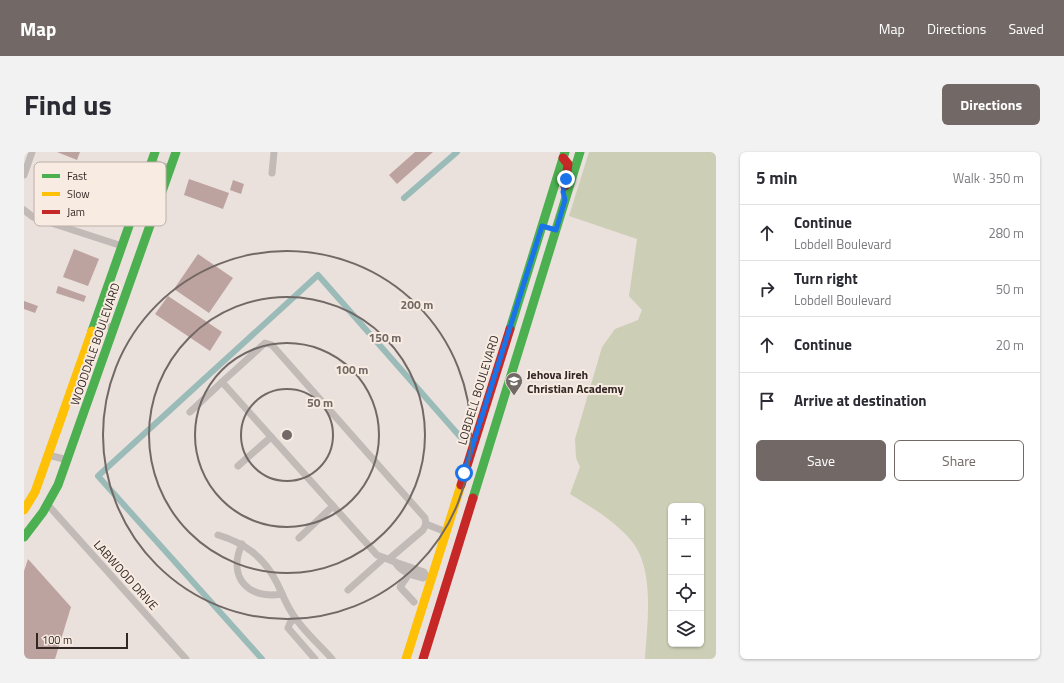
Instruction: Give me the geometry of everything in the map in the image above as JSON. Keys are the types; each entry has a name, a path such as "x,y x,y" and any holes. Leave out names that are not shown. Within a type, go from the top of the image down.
{"main road":[{"name":"WOODDALE BOULEVARD","path":"151,162 155,152"},
{"name":"WOODDALE BOULEVARD","path":"166,179 176,152"},
{"path":"423,659 580,152"},
{"path":"564,155 568,164 563,192 565,200"},
{"name":"LOBDELL BOULEVARD","path":"406,659 421,611 429,577 446,532 564,155"},
{"name":"WOODDALE BOULEVARD","path":"24,510 35,492 129,226"},
{"name":"WOODDALE BOULEVARD","path":"24,537 33,528 48,505 68,460 150,226"},
{"path":"542,226 556,230"},
{"path":"509,331 515,335 516,339 510,363 512,371"},
{"path":"421,611 436,616"}],"street":[{"path":"24,176 32,152"},
{"path":"272,173 274,152"},
{"path":"166,167 170,168"},
{"path":"24,210 34,218"},
{"path":"58,226 122,246"},
{"path":"95,322 114,328"},
{"path":"190,412 265,343 272,345 425,518 426,524 424,530 389,560 348,590"},
{"path":"222,382 377,555 410,571 424,572 429,577"},
{"path":"238,466 271,437"},
{"path":"48,455 68,460"},
{"name":"LABWOOD DRIVE","path":"48,505 186,659"},
{"path":"299,538 333,506"},
{"path":"426,524 446,532"},
{"path":"218,535 242,544 261,558 277,582 295,618 332,659"},
{"path":"242,544 236,557 237,571 241,580 250,590 268,595 282,594"},
{"path":"410,571 400,587 414,602"},
{"path":"295,618 290,623 288,628 315,659"}],"green space":[{"path":"589,152 716,152 716,659 645,659 648,596 643,564 638,550 616,525 570,494 580,467 576,458 575,439 602,347 615,329 638,320 642,310 629,296 637,239 569,216"}],"building":[{"path":"57,152 80,152 77,160"},
{"path":"415,152 433,152 397,184 389,175"},
{"path":"189,179 229,193 223,209 184,195"},
{"path":"233,180 244,184 241,194 230,190"},
{"path":"74,249 99,259 88,286 63,277"},
{"path":"198,254 233,278 209,313 174,289"},
{"path":"58,286 86,296 84,302 56,293"},
{"path":"168,296 222,332 210,351 155,314"},
{"path":"24,301 38,306 35,313 24,309"},
{"path":"28,559 71,607 55,659 24,659 24,571"}],"waterway":[{"path":"404,198 457,152"},
{"path":"262,659 98,476 318,275 463,440"}],"traffic: fast":[{"path":"151,162 155,152"},
{"path":"166,180 176,152"},
{"path":"510,329 565,152"},
{"path":"473,498 580,152"},
{"path":"92,331 129,226"},
{"path":"24,537 43,512 58,485 150,226"}],"traffic: slow":[{"path":"24,510 35,492 92,331"},
{"path":"406,659 461,485"}],"traffic: jam":[{"path":"563,158 568,164 565,186"},
{"path":"461,485 510,329"},
{"path":"423,659 473,498"}],"place":[{"name":"Jehova Jireh Christian Academy","path":"514,396"}],"route":[{"path":"464,473 542,226 556,230 565,200 563,192 566,179"}]}
